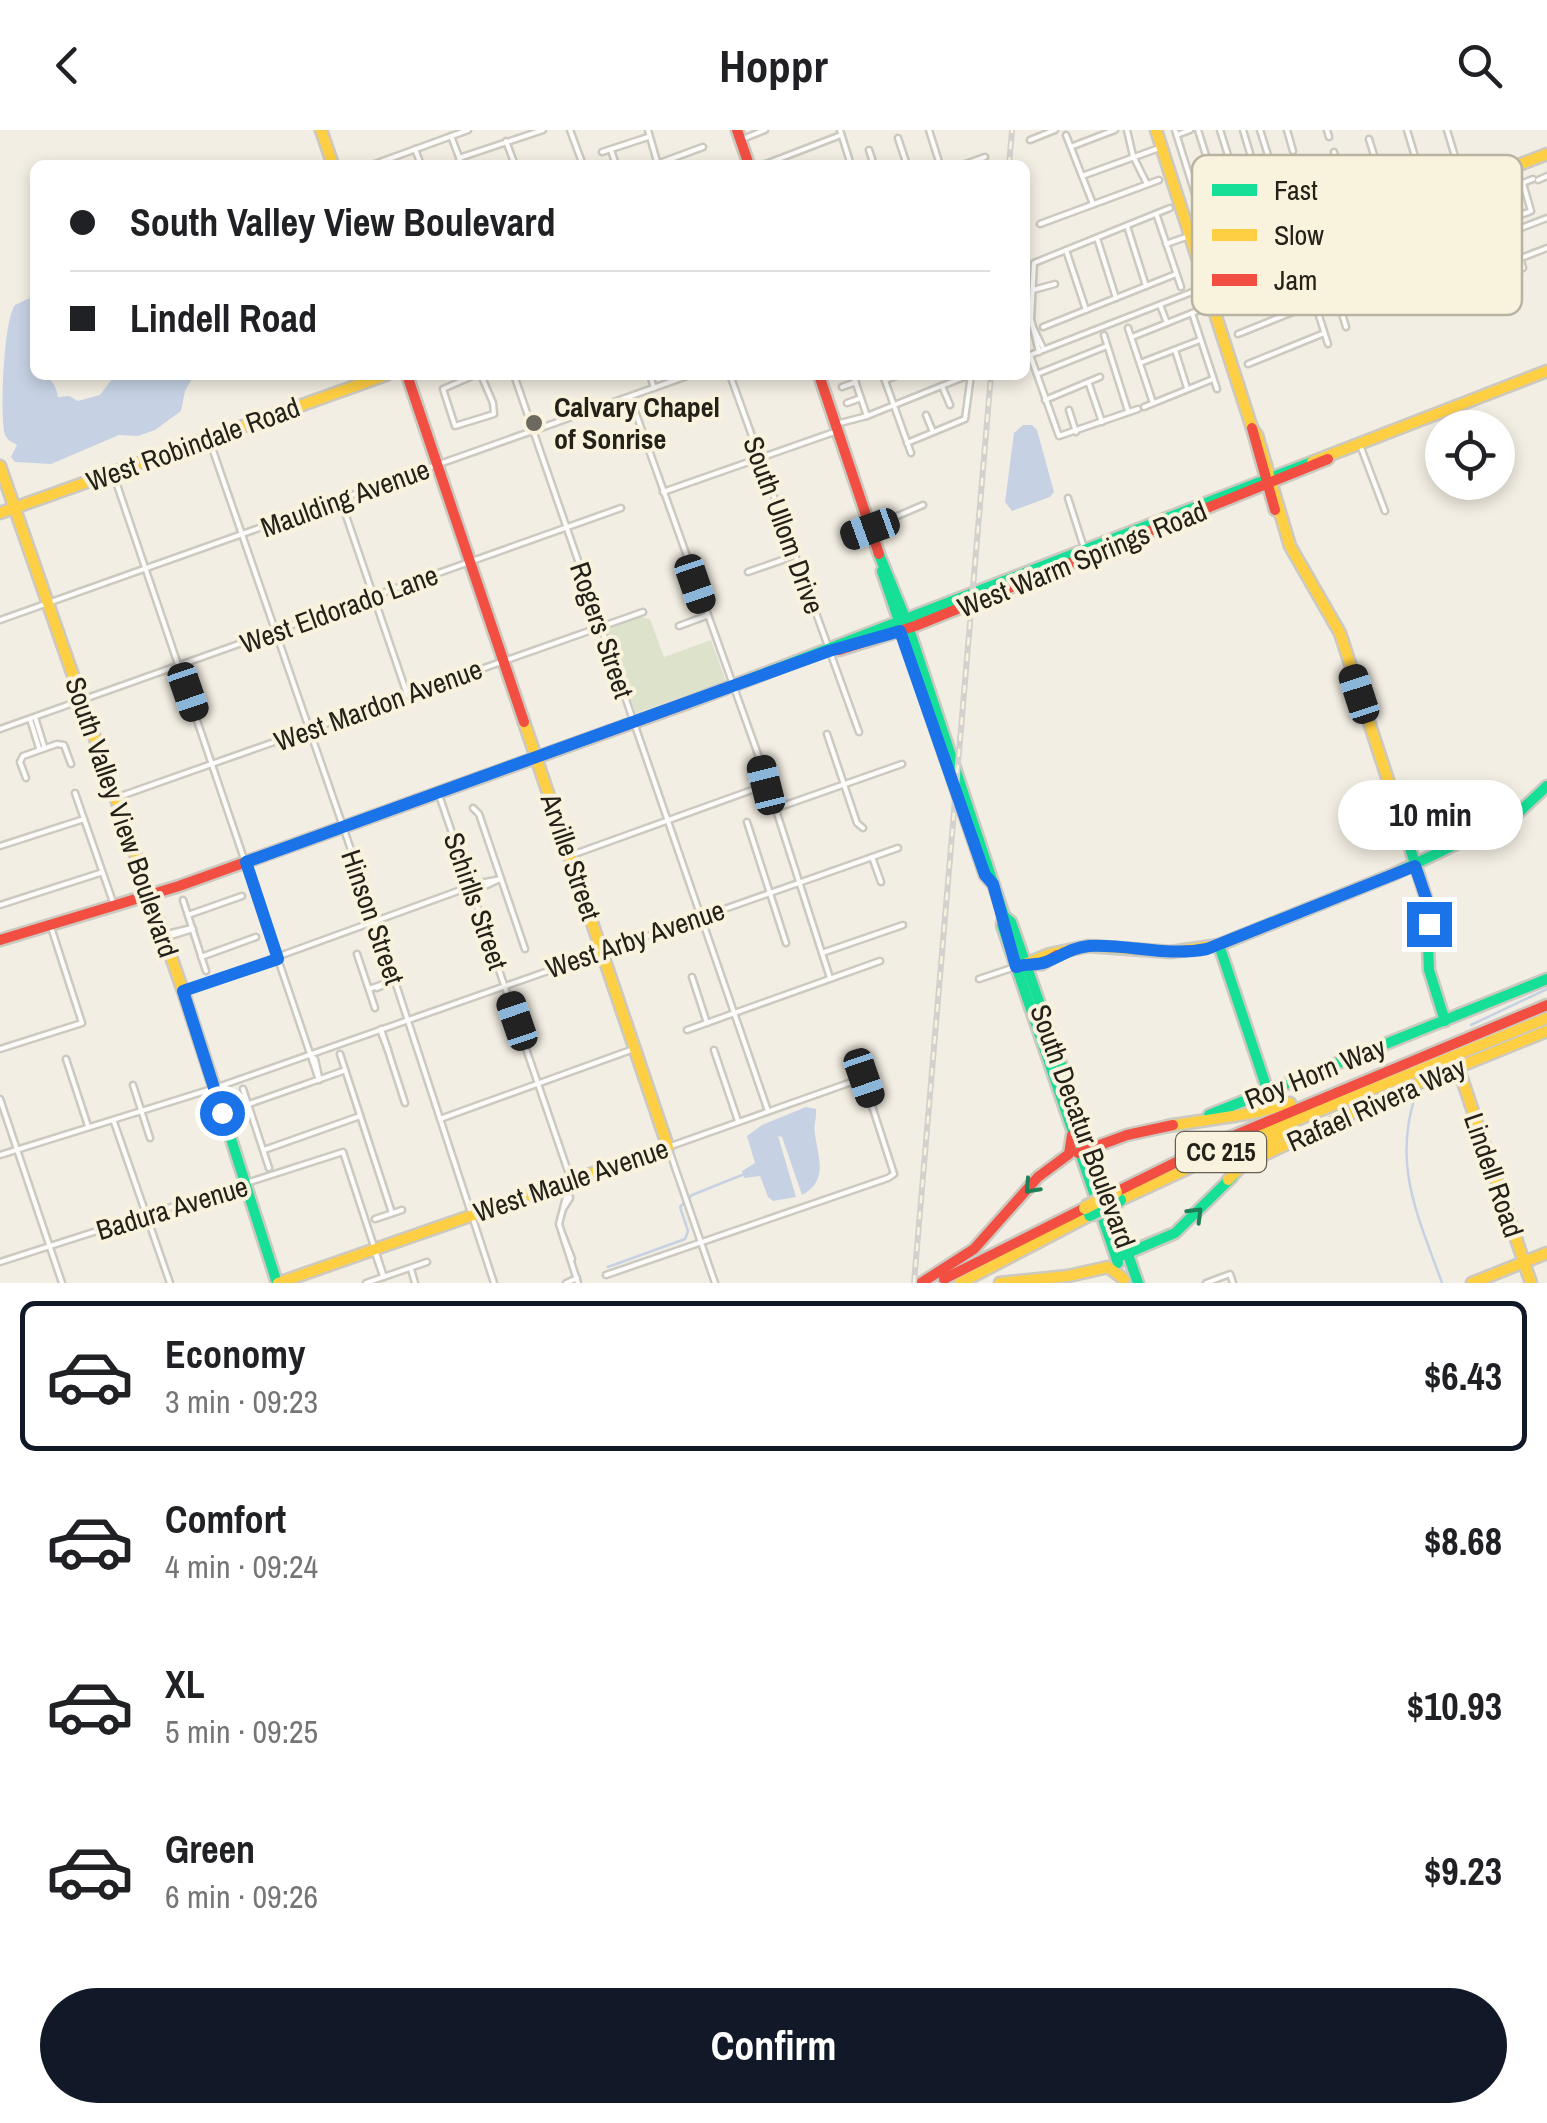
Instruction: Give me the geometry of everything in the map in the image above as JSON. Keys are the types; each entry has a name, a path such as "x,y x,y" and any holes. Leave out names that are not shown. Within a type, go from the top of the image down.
{"main road":[{"path":"321,130 331,160"},
{"path":"1156,130 1192,246"},
{"path":"738,135 747,160"},
{"path":"1522,164 1547,154"},
{"path":"1214,315 1280,518 1297,559 1333,616 1426,898 1428,970 1445,1021"},
{"name":"West Warm Springs Road","path":"0,940 149,896 903,625 1547,371"},
{"name":"West Robindale Road","path":"0,514 372,380"},
{"name":"Arville Street","path":"409,380 668,1147"},
{"name":"South Decatur Boulevard","path":"821,380 985,875 993,884 1004,916 1011,922 1072,1135 1085,1150"},
{"name":"South Valley View Boulevard","path":"0,466 183,991 277,1283"},
{"name":"West Warm Springs Road","path":"903,625 1268,481"},
{"path":"1021,965 1088,946 1193,952 1218,945 1415,866 1516,816 1547,786"},
{"path":"1218,945 1268,1092"},
{"name":"South Decatur Boulevard","path":"1021,965 1081,1118 1085,1150 1131,1281"},
{"name":"Roy Horn Way","path":"1058,1162 1128,1135 1216,1113 1547,979"},
{"name":"CC 215","path":"960,1283 1209,1146 1547,1005"},
{"name":"CC 215","path":"1118,1196 1324,1108 1547,1020"},
{"name":"Rafael Rivera Way","path":"1080,1272 1158,1243 1188,1223 1228,1180 1263,1154 1547,1031"},
{"name":"Lindell Road","path":"1458,1068 1531,1283"},
{"path":"1168,1126 1259,1112 1374,1076"},
{"path":"1228,1180 1252,1154 1324,1108"},
{"path":"1081,1118 1098,1140 1128,1135"},
{"path":"929,1281 982,1242 1028,1188 1070,1152 1072,1135"},
{"name":"West Maule Avenue","path":"277,1283 668,1147"},
{"name":"CC 215","path":"929,1281 1087,1212"},
{"path":"1000,1283 1110,1267 1131,1281 1138,1258 1158,1243"},
{"path":"1472,1283 1547,1253"}],"street":[{"path":"385,160 468,130"},
{"path":"451,136 460,158 543,130"},
{"path":"570,130 581,160"},
{"path":"738,135 765,130"},
{"path":"929,130 938,160"},
{"path":"1030,140 1054,130"},
{"path":"1071,147 1115,130"},
{"path":"1128,130 1133,156 1148,184"},
{"path":"1190,130 1176,132 1192,183"},
{"path":"1198,130 1206,155"},
{"path":"1220,130 1228,155"},
{"path":"1243,130 1250,155"},
{"path":"1260,130 1268,155"},
{"path":"1287,130 1293,150"},
{"path":"1407,130 1414,155"},
{"path":"1447,130 1455,155"},
{"path":"774,160 841,131 850,160"},
{"path":"602,152 648,133 656,160"},
{"path":"1066,135 1094,204"},
{"path":"898,138 905,160"},
{"path":"1370,139 1375,155"},
{"path":"506,141 513,160"},
{"path":"1082,176 1162,147"},
{"path":"668,160 703,148"},
{"path":"415,149 419,160"},
{"path":"611,150 614,160"},
{"path":"869,150 872,160"},
{"path":"977,160 985,157"},
{"path":"1522,217 1531,211 1523,183 1547,176"},
{"path":"1040,224 1159,180"},
{"path":"1042,351 1032,326 1034,263 1170,208"},
{"path":"1156,214 1181,287"},
{"path":"1522,223 1547,218"},
{"path":"1127,226 1146,286"},
{"path":"1166,244 1189,236"},
{"path":"1097,238 1116,298"},
{"path":"1522,258 1547,248"},
{"path":"1066,250 1086,310"},
{"path":"1522,263 1523,268"},
{"path":"1043,327 1176,274"},
{"path":"1033,290 1055,284"},
{"path":"1030,355 1192,292"},
{"path":"1160,305 1167,323"},
{"path":"1131,338 1192,313"},
{"path":"1193,315 1217,389"},
{"path":"1238,334 1285,315"},
{"path":"1318,315 1328,344"},
{"path":"1343,315 1346,326"},
{"path":"1128,328 1153,403"},
{"path":"1248,364 1324,334"},
{"path":"1104,335 1128,412"},
{"path":"1140,364 1200,340"},
{"path":"1036,374 1107,346"},
{"path":"1175,350 1188,390"},
{"path":"1030,360 1059,436 1214,379"},
{"path":"1046,400 1100,377"},
{"path":"457,380 446,386 443,394 453,424 460,427 495,411 480,380"},
{"name":"Rogers Street","path":"516,380 768,1111"},
{"path":"652,380 654,388"},
{"name":"Maulding Avenue","path":"0,620 676,380"},
{"name":"South Ullom Drive","path":"732,380 858,732"},
{"path":"842,387 851,380"},
{"path":"855,380 868,416"},
{"path":"885,380 911,453"},
{"path":"663,492 760,459 959,380"},
{"path":"906,443 966,419 970,380"},
{"path":"1088,382 1102,422"},
{"path":"942,386 950,405"},
{"path":"630,396 830,978"},
{"path":"846,403 861,398"},
{"path":"1069,410 1076,432"},
{"path":"926,415 933,432"},
{"name":"Hinson Street","path":"209,438 376,923 494,1283"},
{"path":"1360,445 1385,511"},
{"path":"113,473 319,1080"},
{"path":"1068,498 1085,551"},
{"path":"340,500 407,694"},
{"path":"846,538 923,506"},
{"name":"West Eldorado Lane","path":"0,728 621,508"},
{"path":"748,572 794,556"},
{"name":"West Mardon Avenue","path":"114,799 642,612"},
{"path":"679,626 706,616"},
{"path":"32,718 42,749"},
{"path":"827,734 857,823 863,828"},
{"path":"26,778 21,758 42,749 61,744 71,764"},
{"path":"774,809 902,764"},
{"path":"570,856 766,785"},
{"path":"74,792 114,906"},
{"name":"Schirlls Street","path":"438,792 538,1082 566,1182 559,1222 577,1281"},
{"path":"473,808 524,949"},
{"path":"0,846 84,819"},
{"path":"747,822 786,943"},
{"name":"West Arby Avenue","path":"0,1156 215,1088 898,848"},
{"path":"872,856 881,882"},
{"path":"0,904 102,872"},
{"path":"183,991 501,879"},
{"path":"188,915 242,896"},
{"path":"183,900 206,971"},
{"path":"0,1049 82,1023 50,924"},
{"path":"822,953 903,925"},
{"path":"164,938 193,928"},
{"path":"201,956 256,937"},
{"path":"357,954 375,1008"},
{"path":"687,1030 880,960"},
{"path":"979,979 1021,965"},
{"path":"692,977 708,1023"},
{"path":"371,988 395,980"},
{"path":"381,1029 405,1103"},
{"path":"440,1119 636,1048"},
{"path":"714,1050 738,1122"},
{"path":"340,1054 392,1213"},
{"path":"66,1059 89,1128"},
{"path":"248,1104 345,1071"},
{"name":"West Maule Avenue","path":"668,1147 864,1078 894,1174 700,1244"},
{"path":"133,1085 150,1138"},
{"path":"243,1089 269,1168"},
{"path":"0,1098 62,1283"},
{"path":"264,1150 360,1116"},
{"path":"114,1120 170,1283"},
{"name":"Arville Street","path":"668,1147 714,1283"},
{"name":"Badura Avenue","path":"0,1262 343,1152 375,1248"},
{"path":"375,1219 402,1210"},
{"path":"606,1275 700,1244"},
{"path":"375,1248 384,1277"},
{"path":"366,1283 427,1262"},
{"path":"410,1268 416,1283"},
{"path":"1206,1283 1230,1274 1234,1283"},
{"path":"566,1283 577,1281"}],"green space":[{"path":"636,616 650,619 664,657 711,640 726,682 636,713 605,628"}],"water":[{"path":"30,298 30,380 50,380 58,397 69,396 78,401 100,395 111,380 191,380 181,411 155,430 138,436 119,435 51,464 15,462 11,457 17,445 5,435 3,391 5,349 15,305"},
{"path":"1023,425 1032,425 1037,430 1054,492 1012,511 1005,502 1014,433"},
{"path":"806,1107 816,1109 819,1176 802,1195 782,1137 778,1136 796,1197 773,1201 760,1176 744,1178 742,1171 755,1163 747,1136 762,1125"}],"waterway":[{"path":"1471,1025 1547,989"},
{"path":"1417,1091 1410,1117 1407,1166 1417,1212 1442,1283"},
{"path":"608,1267 685,1239 688,1231 680,1207 692,1195 742,1175"}],"railway":[{"path":"1009,160 1012,130"},
{"path":"914,1283 991,380"}],"traffic: fast":[{"path":"688,703 1312,462"},
{"path":"878,552 906,620 1004,916 1011,922 1138,1283"},
{"path":"882,571 985,875 993,884"},
{"path":"1394,874 1516,815 1547,786"},
{"path":"1403,826 1426,898 1429,970 1445,1021"},
{"path":"1004,916 1002,925 1118,1263"},
{"path":"1219,945 1268,1092"},
{"path":"1209,1115 1547,979"},
{"path":"225,1120 277,1283"},
{"path":"1116,1258 1175,1233 1232,1177"},
{"path":"1090,1215 1120,1200"}],"traffic: slow":[{"path":"321,130 331,160"},
{"path":"1156,130 1192,242"},
{"path":"1522,164 1547,154"},
{"path":"1216,315 1290,546 1340,633 1403,826"},
{"path":"1312,462 1547,371"},
{"path":"0,513 372,380"},
{"path":"0,466 225,1120"},
{"path":"278,1283 668,1147 524,722"},
{"path":"1025,964 1088,946 1171,952 1219,945 1394,874"},
{"path":"1120,1200 1262,1134 1547,1018"},
{"path":"1257,1158 1404,1089 1547,1031"},
{"path":"1458,1067 1531,1283"},
{"path":"1168,1126 1259,1112 1290,1103"},
{"path":"1228,1180 1252,1155 1288,1129"},
{"path":"1085,1208 1116,1192"},
{"path":"960,1283 1090,1215"},
{"path":"1472,1283 1547,1253"},
{"path":"1000,1283 1068,1276 1108,1267 1124,1279"}],"traffic: jam":[{"path":"737,130 747,160"},
{"path":"409,380 524,722"},
{"path":"821,380 879,554"},
{"path":"1252,428 1275,510"},
{"path":"839,650 915,626 1328,459"},
{"path":"0,940 179,886 688,703"},
{"path":"1025,964 1042,964 1057,955"},
{"path":"1116,1192 1209,1146 1547,1005"},
{"path":"1078,1153 1127,1135 1173,1125"},
{"path":"921,1283 974,1249 1038,1177 1069,1154 1072,1135"},
{"path":"944,1279 1085,1208"}],"place":[{"name":"Calvary Chapel of Sonrise","path":"534,423"}],"route":[{"path":"222,1113 183,991 278,959 246,862 829,651 900,631 985,875 993,884 1016,967 1032,966 1059,953 1088,946 1171,952 1207,949 1415,866 1426,898 1429,924"}]}
